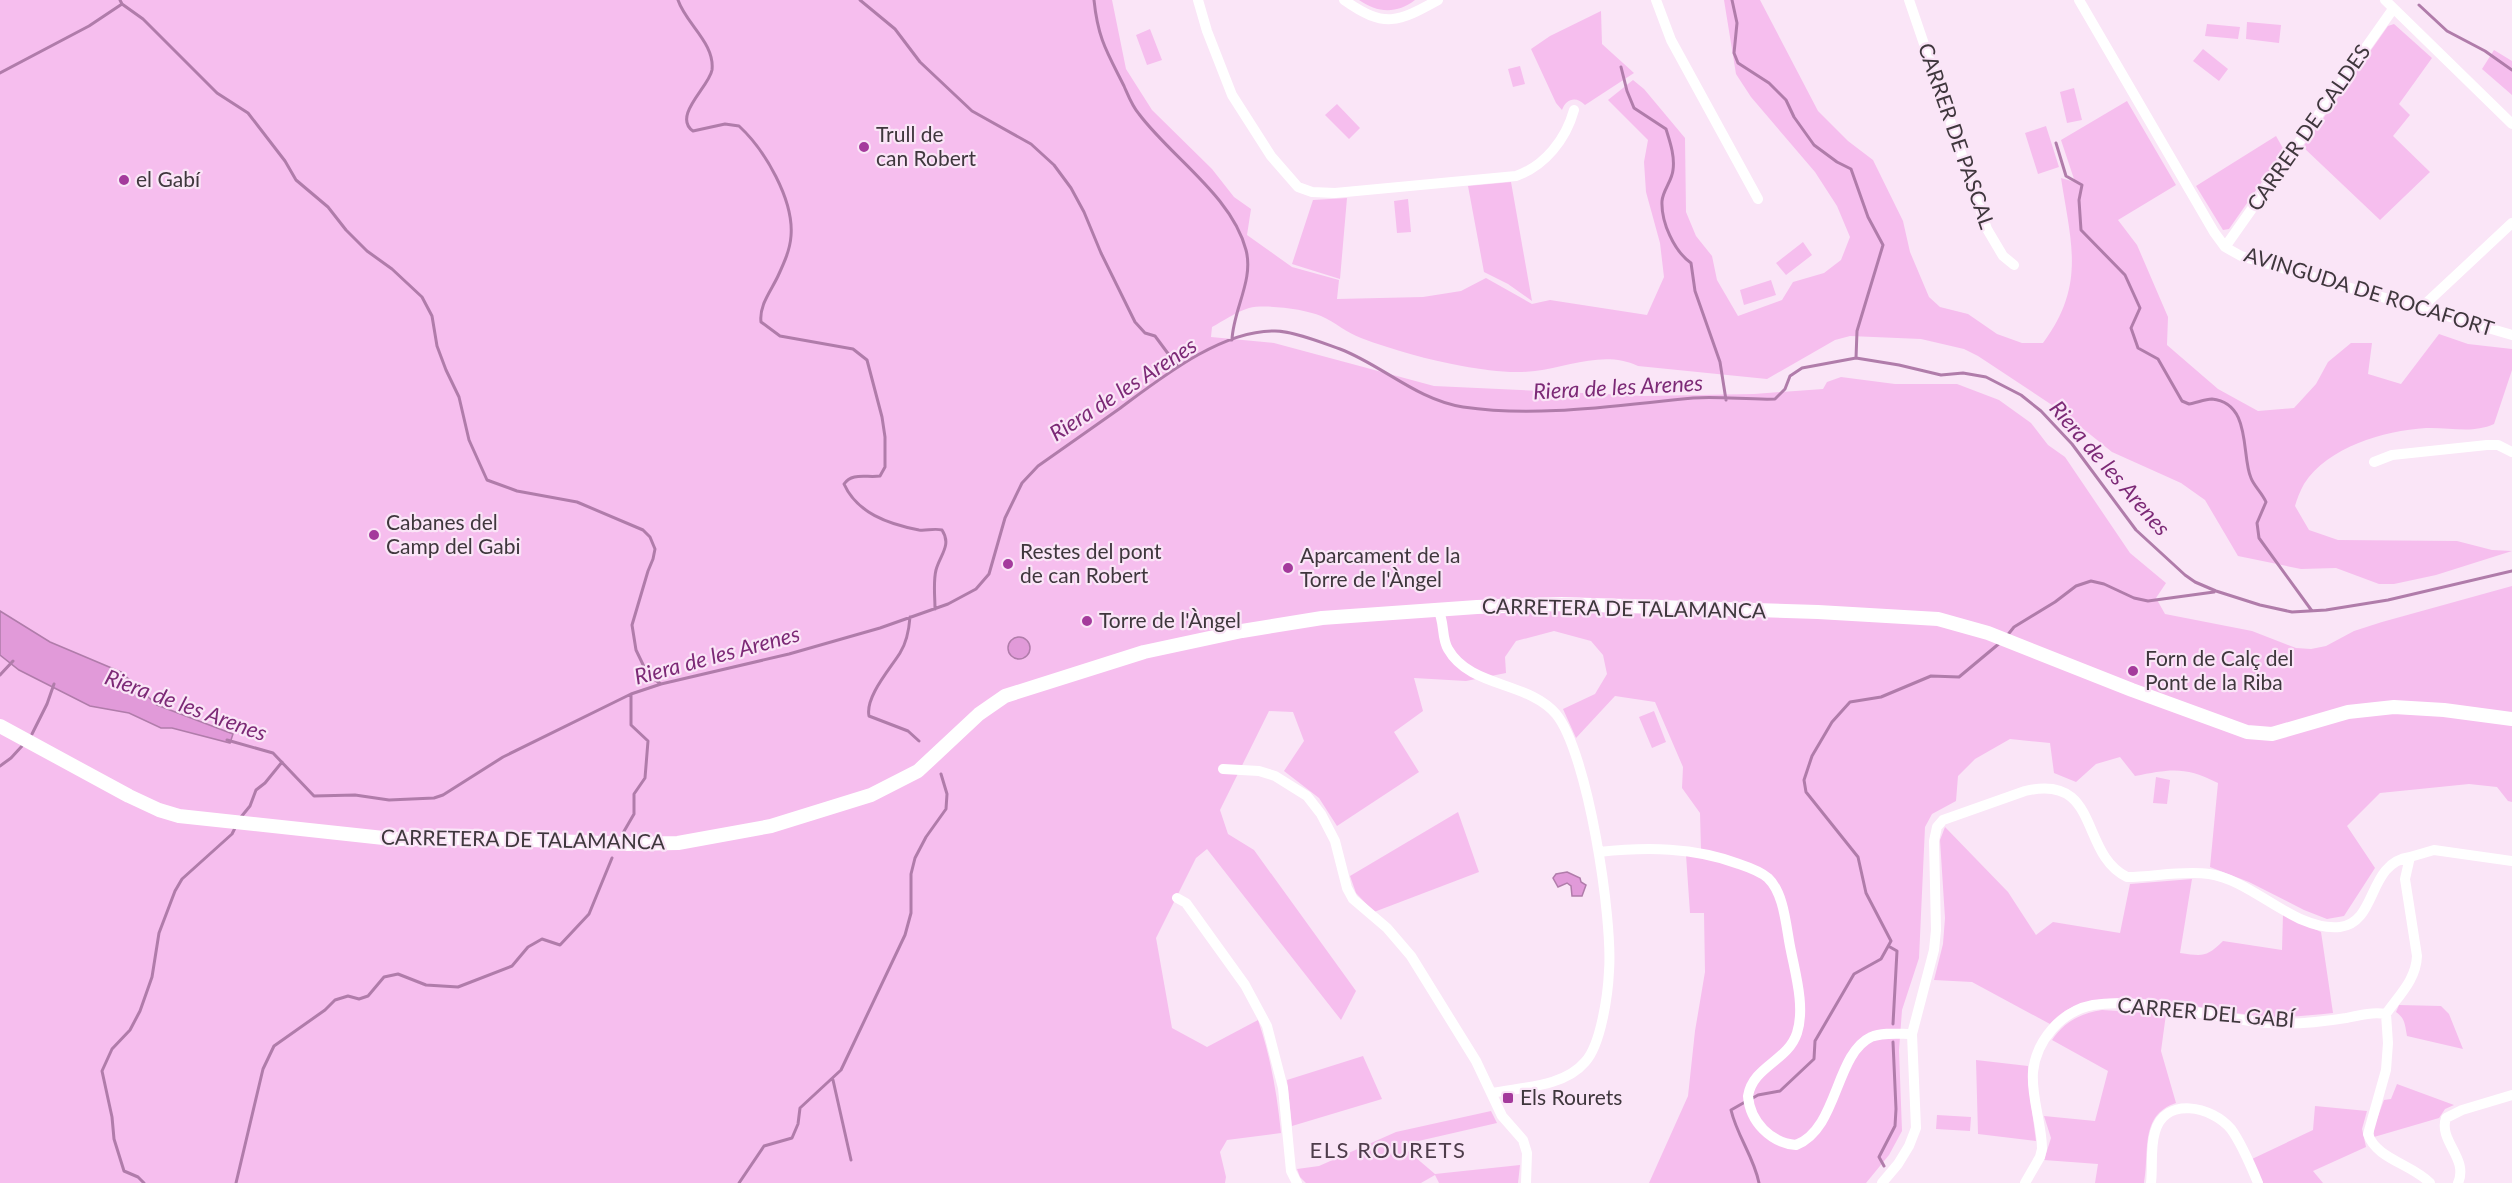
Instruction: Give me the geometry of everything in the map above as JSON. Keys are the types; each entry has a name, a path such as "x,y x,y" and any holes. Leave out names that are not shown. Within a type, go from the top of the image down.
{"street":[{"path":"1198,0 1207,31 1232,95 1271,156 1291,182 1312,192 1335,193 1516,176 1533,169 1560,142 1574,110"},
{"path":"1344,0 1361,12 1388,20 1414,14 1436,0"},
{"path":"1656,0 1671,40 1758,199"},
{"name":"CARRER DE PASCAL","path":"1909,0 1987,229 2003,256 2014,265"},
{"name":"AVINGUDA DE ROCAFORT","path":"2079,0 2214,232 2225,247 2241,256 2512,334"},
{"path":"2385,0 2393,4 2512,124"},
{"name":"CARRER DE CALDES","path":"2225,247 2393,4"},
{"path":"2421,308 2512,223"},
{"path":"2374,462 2392,454 2487,445 2498,445 2512,452"},
{"name":"CARRETERA DE TALAMANCA","path":"0,726 129,796 159,810 179,816 393,839 483,838 660,844 771,826 871,795 922,768 965,725 991,704 1005,696 1083,669 1168,646 1294,622 1438,610 1560,604 1895,615 1938,619 1988,633 2173,706 2247,732 2272,734 2348,712 2394,707 2444,710 2512,719"},
{"path":"1438,610 1443,619 1448,649 1463,665 1490,681 1527,694 1555,713 1564,726 1584,784 1599,852 1608,931 1610,972 1595,1046 1585,1063 1563,1078 1492,1093"},
{"path":"1223,769 1259,771 1275,776 1307,796 1321,814 1335,841 1347,888 1353,899 1387,928 1411,956 1476,1061 1502,1116 1523,1140 1527,1153 1526,1183"},
{"path":"1882,1183 1898,1164 1916,1128 1912,1034 1934,950 1936,930 1934,840 1937,827 1951,817 2025,791 2038,788 2056,790 2074,799 2084,811 2108,864 2117,872 2127,877 2209,874 2243,887 2303,920 2328,927 2342,927 2360,917 2384,871 2394,861 2434,850 2512,861"},
{"path":"1599,852 1642,848 1680,850 1717,856 1752,869 1768,878 1776,891 1792,955 1799,1016 1797,1033 1791,1046 1757,1074 1749,1089 1750,1109 1761,1126 1775,1140 1796,1146 1814,1135 1861,1044 1880,1035 1912,1034"},
{"path":"2410,856 2405,879 2417,968 2412,980 2386,1014 2388,1043 2386,1070 2368,1134 2371,1143 2379,1150 2407,1165 2430,1183"},
{"path":"1177,898 1186,903 1245,985 1268,1026 1283,1088 1291,1171 1297,1183"},
{"name":"CARRER DEL GABÍ","path":"2025,1183 2042,1149 2033,1085 2033,1070 2038,1053 2055,1026 2077,1011 2091,1006 2120,1004 2270,1023 2325,1020 2368,1013 2386,1014"},
{"path":"2458,1183 2461,1167 2445,1130 2446,1118 2462,1110 2512,1095"},
{"path":"2151,1183 2154,1139 2158,1126 2168,1113 2184,1108 2204,1111 2232,1130 2258,1183"}],"shaded area":[{"path":"0,0 1112,0 1126,69 1152,110 1212,169 1234,197 1251,209 1247,235 1292,267 1339,280 1337,299 1423,297 1461,291 1486,278 1532,304 1550,300 1647,315 1664,277 1660,243 1646,192 1644,162 1648,140 1608,100 1633,80 1644,89 1685,138 1686,212 1696,236 1712,256 1717,280 1738,316 1782,300 1793,282 1824,273 1841,260 1850,237 1837,206 1815,172 1751,97 1736,74 1724,0 1760,0 1818,111 1848,141 1873,160 1903,221 1910,252 1929,297 1940,307 1968,314 1997,334 2022,343 2043,343 2057,322 2070,282 2071,243 2061,178 2075,182 2061,140 2127,101 2176,185 2118,220 2137,245 2168,317 2167,345 2218,389 2258,411 2294,408 2316,384 2328,362 2351,343 2372,343 2368,374 2401,384 2439,334 2468,344 2512,349 2512,370 2494,424 2477,429 2426,428 2392,433 2358,443 2342,451 2314,471 2299,495 2295,506 2309,530 2338,540 2457,541 2492,550 2512,551 2436,575 2394,584 2379,584 2336,568 2301,569 2238,556 2205,500 2181,483 2112,452 2061,411 1978,356 1964,349 1921,339 1850,336 1835,340 1767,379 1638,366 1612,359 1599,359 1526,372 1480,369 1398,351 1356,336 1314,313 1275,307 1256,307 1239,312 1212,327 1211,337 1274,343 1434,386 1645,396 1754,394 1823,389 1827,382 1841,377 1895,384 1957,384 1999,400 2031,423 2048,445 2065,457 2130,553 2166,583 2156,598 2165,614 2252,631 2296,648 2311,649 2326,646 2354,631 2382,622 2512,586 2512,802 2508,801 2497,787 2469,784 2380,793 2347,826 2375,868 2344,916 2327,919 2249,882 2210,867 2218,783 2196,774 2177,770 2135,776 2120,757 2096,764 2076,782 2054,773 2050,743 2010,739 1975,759 1958,776 1956,801 1932,814 1925,827 1919,958 1902,1010 1899,1050 1902,1131 1889,1155 1866,1183 1649,1183 1688,1096 1695,1031 1705,972 1704,913 1690,913 1686,855 1701,850 1700,813 1682,788 1683,767 1655,702 1615,696 1576,738 1563,709 1595,694 1607,674 1603,655 1591,641 1554,631 1516,641 1505,657 1506,673 1466,681 1414,678 1423,711 1394,732 1419,772 1337,826 1319,798 1284,771 1304,741 1293,712 1269,711 1220,810 1228,834 1254,850 1356,991 1341,1020 1207,849 1196,858 1156,938 1172,1028 1207,1047 1258,1020 1273,1076 1281,1133 1227,1140 1220,1152 1226,1177 1225,1183 0,1183"},
{"path":"1359,0 1415,0 1401,8 1387,10 1373,7"},
{"path":"1601,11 1602,44 1634,73 1585,105 1575,99 1566,103 1562,110 1556,103 1531,49 1550,36"},
{"path":"2247,22 2281,25 2279,43 2246,39"},
{"path":"2207,24 2240,27 2238,39 2205,36"},
{"path":"2394,24 2432,58 2399,104 2410,115 2393,136 2430,172 2380,220 2303,147 2388,26"},
{"path":"1150,29 1162,60 1147,65 1136,35"},
{"path":"2203,49 2228,69 2219,81 2193,61"},
{"path":"2494,50 2512,61 2512,95 2482,69"},
{"path":"1520,66 1525,84 1513,87 1508,69"},
{"path":"2074,88 2082,120 2067,123 2060,92"},
{"path":"1337,104 1360,128 1349,139 1325,115"},
{"path":"2046,126 2059,167 2038,174 2025,133"},
{"path":"2276,136 2284,150 2229,229 2223,230 2196,186"},
{"path":"1511,182 1532,301 1508,284 1484,272 1468,186"},
{"path":"1347,198 1340,279 1292,264 1313,200"},
{"path":"1408,199 1411,232 1397,233 1394,201"},
{"path":"1803,242 1812,255 1786,275 1776,263"},
{"path":"1771,280 1776,295 1744,305 1740,290"},
{"path":"0,611 50,642 121,672 157,705 233,734 230,743 172,728 161,728 129,713 90,706 19,670 0,655"},
{"path":"1019,637 1027,640 1030,648 1027,656 1019,659 1011,656 1008,648 1011,640"},
{"path":"1654,711 1666,742 1652,748 1639,717"},
{"path":"2156,777 2170,780 2167,804 2153,803"},
{"path":"1458,812 1479,872 1374,912 1356,893 1350,876"},
{"path":"1945,827 2008,892 2036,935 2053,922 2120,933 2130,884 2192,879 2180,953 2194,955 2208,953 2223,941 2282,950 2283,914 2321,932 2333,1013 2270,1017 2144,999 2117,998 2091,1002 2068,1010 2050,1024 1972,982 1934,980 1943,944 1945,918 1940,840"},
{"path":"1567,872 1580,878 1581,882 1586,885 1582,896 1572,896 1571,886 1567,883 1558,887 1553,878 1556,874"},
{"path":"2399,1005 2441,1006 2449,1014 2463,1049 2407,1036 2403,1019 2396,1012"},
{"path":"2102,1010 2166,1014 2161,1051 2176,1103 2156,1116 2151,1126 2144,1183 2095,1183 2098,1164 2044,1160 2051,1138 2044,1116 2095,1121 2108,1071 2052,1040 2074,1019"},
{"path":"1363,1056 1382,1099 1292,1126 1287,1080"},
{"path":"1976,1060 2028,1066 2036,1141 1978,1134"},
{"path":"2397,1084 2454,1105 2445,1109 2439,1118 2374,1137 2374,1127 2384,1100 2391,1099"},
{"path":"2315,1106 2367,1111 2362,1129 2366,1147 2313,1171 2323,1183 2263,1183 2252,1159 2313,1130"},
{"path":"1491,1111 1497,1123 1401,1145 1435,1174 1520,1165 1518,1183 1439,1183 1435,1175 1421,1183 1306,1183 1300,1177 1297,1169 1319,1166 1396,1132"},
{"path":"1937,1115 1971,1117 1970,1131 1936,1129"}],"waterway":[{"path":"120,0 122,4 143,19 217,93 248,113 285,161 296,180 328,207 367,251 392,269 422,297 432,316 437,346 459,397 469,440 487,480 517,491 577,502 643,530 650,537 655,549 653,559 632,625 636,650 648,675 661,684"},
{"path":"678,0 705,42 712,60 709,77 689,110 688,125 693,131 725,124 739,126 768,162 788,207 791,222 789,246 764,304 761,322 780,336 853,349 867,360 882,417 885,467 880,476 855,477 844,484 857,503 875,516 919,530 942,530 946,545 935,575 935,609"},
{"path":"860,0 895,29 920,62 972,111 1031,144 1054,165 1071,188 1084,212 1101,253 1135,322 1145,333 1155,336 1178,367"},
{"path":"1094,0 1104,45 1134,108 1214,195 1239,230 1248,261 1232,340"},
{"path":"1732,0 1737,23 1734,53 1738,63 1769,83 1786,100 1794,117 1814,145 1851,169 1868,217 1883,245 1857,331 1856,358"},
{"path":"0,73 89,26 122,4"},
{"path":"2419,5 2447,31 2485,51 2512,70"},
{"path":"1621,67 1634,108 1666,129 1672,149 1673,165 1671,178 1663,197 1662,209 1666,227 1674,244 1691,263 1695,291 1720,362 1726,400"},
{"path":"2056,143 2066,176 2082,185 2079,200 2081,230 2125,275 2140,308 2131,328 2138,348 2158,359 2182,401 2189,404 2212,399 2225,403 2234,410 2243,432 2251,478 2266,502 2257,523 2259,538 2312,611"},
{"name":"Riera de les Arenes","path":"227,740 273,753 314,796 355,795 389,800 434,798 443,795 503,757 631,694 661,684 789,654 880,628 948,604 976,589 989,574 1005,518 1022,483 1038,466 1192,358 1234,338 1275,331 1299,335 1340,349 1415,390 1446,403 1491,410 1549,411 1693,398 1775,399 1785,389 1790,376 1802,368 1856,358 1941,375 1963,373 1986,377 2021,395 2041,411 2072,444 2136,530 2185,575 2216,591 2292,612 2326,610 2388,600 2512,571"},
{"path":"2006,637 2014,627 2076,586 2091,581 2104,584 2134,598 2148,601 2214,592"},
{"path":"910,617 904,645 874,692 869,716 908,731 919,741"},
{"path":"1751,1099 1758,1095 1780,1091 1814,1059 1815,1041 1854,974 1881,959 1891,941 1866,893 1858,857 1806,792 1804,780 1812,756 1832,722 1850,702 1881,697 1931,676 1959,677 2001,642"},
{"path":"0,675 13,661"},
{"path":"32,734 54,684"},
{"path":"623,833 634,814 634,794 645,778 648,741 631,725 631,695"},
{"path":"0,766 22,746"},
{"path":"241,817 250,806 256,790 265,783 282,762"},
{"path":"739,1183 764,1146 792,1138 798,1124 800,1108 841,1070 905,935 911,913 911,874 915,858 926,837 946,809 947,794 941,774"},
{"path":"144,1183 138,1177 124,1171 114,1139 112,1117 102,1071 112,1049 130,1030 140,1011 152,977 159,933 175,891 182,879 232,834 235,828"},
{"path":"236,1183 263,1069 274,1046 325,1010 335,1000 348,996 359,999 368,996 384,977 398,974 426,985 458,987 512,966 528,947 542,939 560,945 589,914 612,858"},
{"path":"1890,947 1897,951 1893,1024"},
{"path":"1884,1166 1879,1157 1895,1126 1893,1042"},
{"path":"833,1080 851,1160"},
{"path":"1745,1102 1731,1110 1759,1183"}],"place":[{"name":"Trull de can Robert","path":"864,147"},
{"name":"el Gabí","path":"124,180"},
{"name":"Cabanes del Camp del Gabi","path":"374,535"},
{"name":"Restes del pont de can Robert","path":"1008,564"},
{"name":"Aparcament de la Torre de l'Àngel","path":"1288,568"},
{"name":"Torre de l'Àngel","path":"1087,621"},
{"name":"Forn de Calç del Pont de la Riba","path":"2133,671"},
{"name":"Els Rourets","path":"1508,1098"}],"district":[{"name":"ELS ROURETS","path":"1388,1150"}]}
